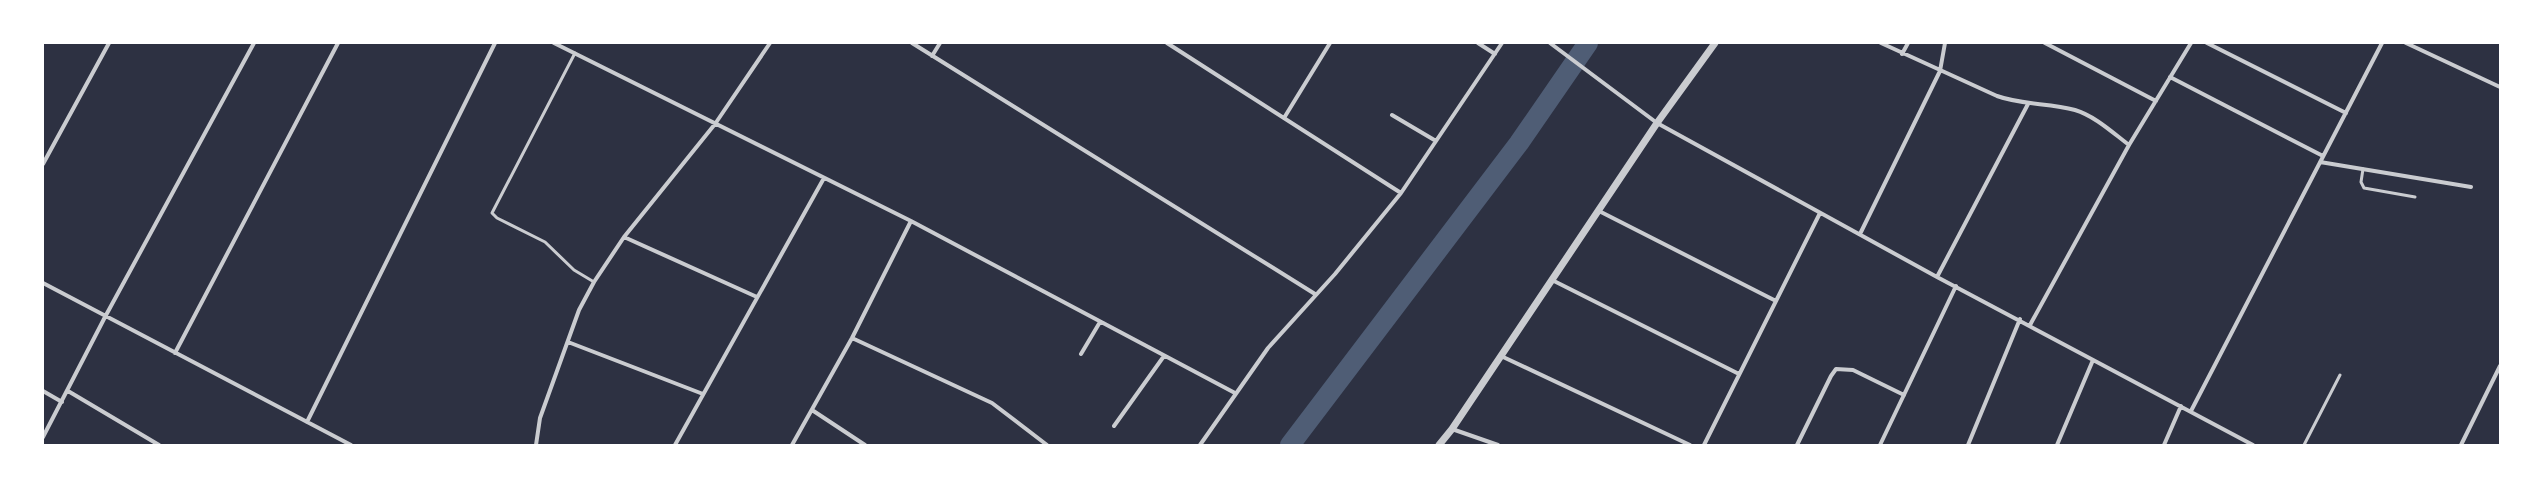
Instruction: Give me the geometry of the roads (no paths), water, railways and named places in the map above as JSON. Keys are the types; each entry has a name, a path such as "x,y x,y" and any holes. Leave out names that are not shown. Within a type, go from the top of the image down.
{"street":[{"path":"43,164 109,43"},
{"path":"43,437 105,317 254,43"},
{"path":"175,353 338,43"},
{"path":"307,422 495,43"},
{"path":"554,43 911,221 1235,393"},
{"path":"536,445 540,418 579,310 594,282 624,237 714,124 770,43"},
{"path":"912,43 1315,294"},
{"path":"932,56 940,43"},
{"path":"1167,43 1401,193"},
{"path":"1284,118 1330,43"},
{"path":"1478,43 1495,54"},
{"path":"1200,445 1268,348 1401,193 1502,43"},
{"path":"1550,43 1657,123 1937,277 2191,411 2246,443 2253,445"},
{"path":"1439,445 1452,429 1657,123 1715,43"},
{"path":"1881,43 1902,54 1997,96 2028,104 2075,110 2092,118 2129,145"},
{"path":"1902,54 1908,43"},
{"path":"1860,234 1940,71 1945,43"},
{"path":"2045,43 2156,101"},
{"path":"2030,325 2129,145 2191,43"},
{"path":"2207,43 2346,113"},
{"path":"2191,411 2382,43"},
{"path":"2406,43 2500,87"},
{"path":"2170,77 2323,156"},
{"path":"1937,277 2028,104"},
{"path":"1392,115 1436,141"},
{"path":"2320,162 2471,187"},
{"path":"675,445 824,178"},
{"path":"1599,211 1776,301"},
{"path":"1704,445 1820,213"},
{"path":"792,445 852,338 911,221"},
{"path":"624,237 757,298"},
{"path":"1552,280 1739,374"},
{"path":"43,283 105,317 351,445"},
{"path":"1880,445 1956,286"},
{"path":"1968,445 2020,320"},
{"path":"1080,354 1100,322"},
{"path":"852,338 992,403 1047,445"},
{"path":"568,342 703,394"},
{"path":"1114,426 1164,356"},
{"path":"1501,356 1690,445"},
{"path":"2057,445 2093,360"},
{"path":"2461,445 2500,366"},
{"path":"1797,445 1831,376 1836,370 1853,370 1904,395"},
{"path":"43,391 62,402"},
{"path":"68,391 159,445"},
{"path":"2164,445 2181,406"},
{"path":"812,410 865,445"},
{"path":"1452,429 1498,445"}],"lane":[{"path":"575,54 492,213 497,218 545,242 574,270 594,282"},
{"path":"2363,169 2361,182 2364,188 2415,197"},
{"path":"2304,445 2340,375"}],"waterway":[{"path":"1290,445 1519,143 1588,43"}]}
